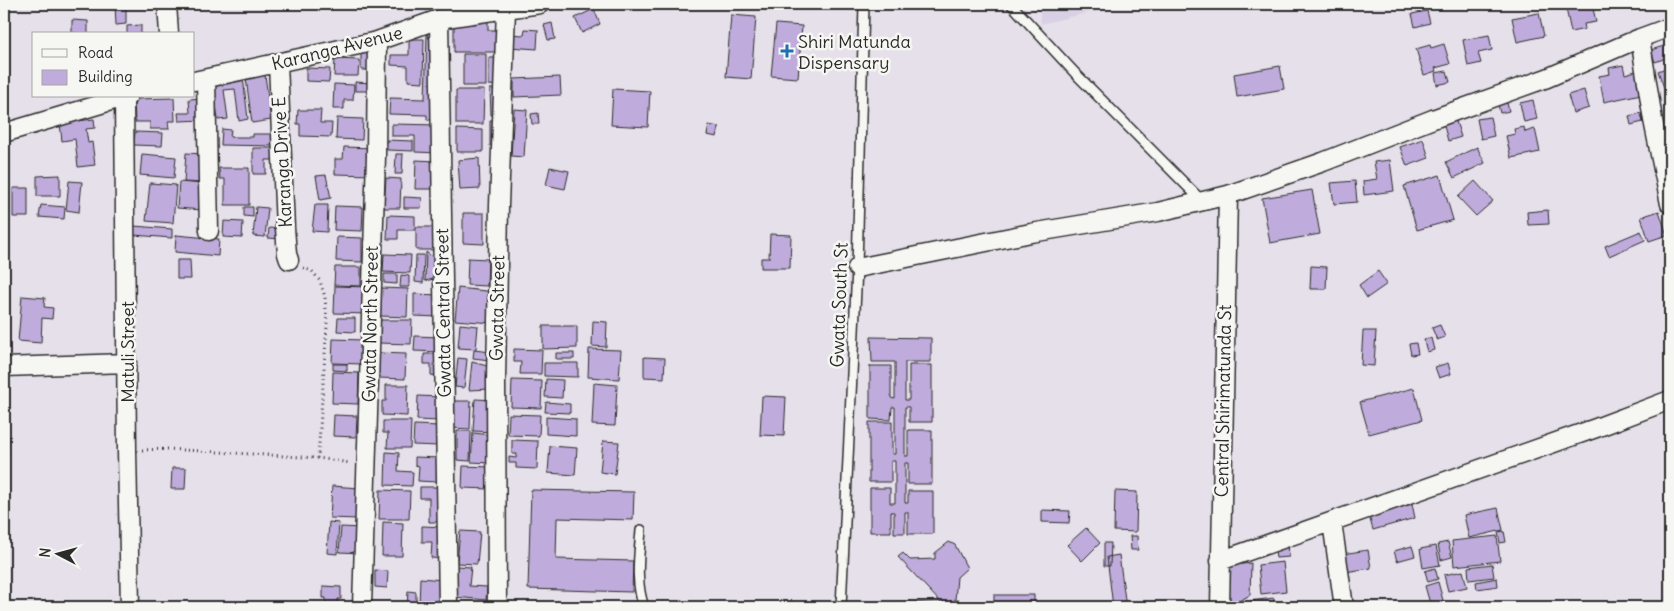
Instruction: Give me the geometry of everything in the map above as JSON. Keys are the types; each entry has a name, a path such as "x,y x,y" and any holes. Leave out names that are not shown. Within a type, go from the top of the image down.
{"street":[{"path":"167,4 169,32"},
{"name":"Karanga Avenue","path":"200,80 377,41 439,19 540,4"},
{"name":"Gwata Street","path":"497,607 496,352 498,206 506,9"},
{"name":"Gwata Central Street","path":"439,19 448,607"},
{"path":"857,268 1031,232 1158,212 1228,195 1323,162 1433,119 1547,78 1670,27"},
{"path":"1640,38 1653,120 1670,204"},
{"name":"Gwata North Street","path":"362,607 376,156 377,41"},
{"name":"Karanga Drive E","path":"278,63 285,228 287,254 290,260"},
{"path":"200,80 209,231"},
{"path":"4,133 123,98"},
{"name":"Matuli Street","path":"126,98 127,450 130,607"},
{"name":"Central Shirimatunda St","path":"1220,607 1228,195"},
{"path":"4,367 127,363"},
{"path":"1220,561 1670,400"},
{"path":"1332,522 1344,607"}],"lane":[{"name":"Gwata South St","path":"841,607 857,268 864,4"},
{"path":"1011,4 1075,74 1202,201"},
{"path":"641,530 638,575 640,596 644,607"}],"path":[{"path":"290,260 312,271 320,281 325,297 326,324 318,458"},
{"path":"127,450 167,450 318,458 366,465"}],"shaded area":[{"path":"1039,4 1124,4 1041,24"}],"building":[{"path":"126,4 126,24 116,25 115,5"},
{"path":"1565,4 1592,4 1596,22 1584,24 1585,29 1571,32"},
{"path":"594,9 600,24 582,33 575,18"},
{"path":"1427,11 1430,23 1415,27 1412,14"},
{"path":"1539,13 1544,36 1517,42 1512,18"},
{"path":"731,15 756,17 751,79 726,77"},
{"path":"72,20 88,21 88,32 72,32"},
{"path":"454,21 488,21 488,30 500,30 500,52 454,52"},
{"path":"552,23 555,39 548,40 544,25"},
{"name":"Shiri Matunda Dispensary","path":"776,24 802,26 798,78 771,76"},
{"path":"141,25 141,32 127,32 127,26"},
{"path":"525,29 538,30 537,49 509,47 509,34 524,35"},
{"path":"427,34 432,45 436,120 427,120 427,115 389,114 390,98 425,99"},
{"path":"1489,35 1492,50 1478,53 1481,63 1468,66 1463,40"},
{"path":"409,39 424,39 423,82 408,81 408,66 391,65 391,55 409,55"},
{"path":"1444,44 1450,64 1435,68 1436,71 1424,75 1416,49 1430,45 1431,48"},
{"path":"1670,44 1670,61 1669,57 1655,62 1651,50"},
{"path":"361,51 374,52 373,70 361,70"},
{"path":"463,54 486,54 486,86 463,86"},
{"path":"489,58 499,58 499,86 489,85"},
{"path":"335,59 359,60 358,76 334,76"},
{"path":"1623,65 1625,74 1636,71 1641,94 1604,102 1599,76 1610,74 1609,68"},
{"path":"1280,66 1284,89 1237,97 1234,74"},
{"path":"306,68 330,69 329,82 306,81"},
{"path":"1666,68 1670,82 1670,92 1666,93 1658,71"},
{"path":"1447,71 1450,82 1437,85 1435,73"},
{"path":"265,75 271,120 252,123 246,78"},
{"path":"243,77 248,119 239,121 235,89 224,90 228,119 218,120 213,81"},
{"path":"560,77 561,95 514,97 514,79"},
{"path":"355,82 374,83 374,91 355,91"},
{"path":"334,84 354,85 353,100 344,100 344,109 333,109"},
{"path":"490,89 501,89 501,115 491,115"},
{"path":"613,89 650,91 648,127 611,125"},
{"path":"456,90 484,90 483,124 456,124"},
{"path":"1584,90 1589,108 1573,113 1568,95"},
{"path":"174,98 175,121 168,121 169,129 150,129 150,122 135,122 134,99"},
{"path":"203,98 204,120 179,121 178,113 190,113 189,99"},
{"path":"1533,100 1537,119 1524,122 1520,103"},
{"path":"1507,103 1509,111 1500,113 1498,104"},
{"path":"514,109 527,110 524,157 511,156"},
{"path":"298,110 321,110 320,123 332,123 331,137 300,136 300,124 297,124"},
{"path":"538,113 539,124 532,124 531,114"},
{"path":"1641,113 1643,122 1631,125 1629,116"},
{"path":"1490,117 1494,136 1481,139 1477,119"},
{"path":"337,118 363,119 362,140 336,139"},
{"path":"1455,118 1461,137 1448,141 1443,122"},
{"path":"94,119 95,128 86,129 88,143 92,142 95,165 78,167 75,139 62,141 60,123"},
{"path":"490,120 501,120 500,147 490,146"},
{"path":"392,124 439,125 438,153 415,152 415,136 392,136"},
{"path":"709,125 719,127 717,137 707,135"},
{"path":"1524,127 1525,132 1535,129 1540,152 1511,158 1506,136 1515,134 1514,129"},
{"path":"222,129 231,130 230,137 253,137 253,134 277,134 276,146 221,145"},
{"path":"457,129 483,130 483,152 457,152"},
{"path":"135,132 163,133 162,146 134,145"},
{"path":"1423,139 1429,158 1407,166 1400,147"},
{"path":"387,140 413,141 413,151 387,150"},
{"path":"344,147 373,148 372,175 335,174 335,159 343,159"},
{"path":"1477,147 1485,163 1454,178 1446,162"},
{"path":"253,148 279,148 279,160 266,160 266,174 253,174"},
{"path":"186,153 205,154 203,183 184,182"},
{"path":"142,154 176,157 174,178 140,175"},
{"path":"396,154 403,154 402,174 395,174"},
{"path":"479,158 480,189 460,190 458,160"},
{"path":"416,160 436,161 436,189 415,189"},
{"path":"1390,160 1394,191 1364,195 1363,181 1377,179 1374,162"},
{"path":"550,167 569,171 565,189 546,185"},
{"path":"219,168 249,168 249,205 225,205 225,179 220,179"},
{"path":"60,175 60,196 37,196 37,176"},
{"path":"326,175 331,198 320,200 316,176"},
{"path":"1440,175 1453,220 1417,230 1404,186"},
{"path":"386,178 401,179 400,208 384,208"},
{"path":"69,181 82,182 79,212 66,210"},
{"path":"1355,181 1357,202 1334,204 1331,183"},
{"path":"1475,181 1493,201 1476,216 1458,197"},
{"path":"179,182 204,184 202,210 177,208"},
{"path":"150,183 176,185 173,223 146,221"},
{"path":"13,188 28,188 28,217 13,217"},
{"path":"1312,190 1320,234 1270,243 1262,198"},
{"path":"404,197 422,198 421,208 404,208"},
{"path":"41,205 65,207 64,219 39,217"},
{"path":"315,205 328,205 327,232 312,231"},
{"path":"335,206 363,207 362,231 334,230"},
{"path":"244,207 253,207 253,217 244,216"},
{"path":"256,207 268,208 265,237 253,236"},
{"path":"1548,210 1549,224 1528,225 1527,212"},
{"path":"1659,211 1667,235 1649,241 1641,217"},
{"path":"463,213 484,213 484,244 463,243"},
{"path":"388,215 415,216 415,230 398,230 398,239 387,239"},
{"path":"224,221 243,222 242,238 223,237"},
{"path":"134,226 172,229 172,238 134,235"},
{"path":"416,227 439,227 438,250 416,250"},
{"path":"269,228 281,229 280,239 268,238"},
{"path":"1641,231 1645,240 1609,256 1605,246"},
{"path":"770,234 791,235 790,268 761,268 761,258 769,258"},
{"path":"176,235 219,239 218,256 175,252"},
{"path":"337,237 362,238 362,262 336,261"},
{"path":"426,252 434,258 434,279 425,281"},
{"path":"384,254 411,255 410,273 383,272"},
{"path":"416,255 424,255 423,283 415,282"},
{"path":"468,258 488,259 487,286 467,285"},
{"path":"177,260 190,260 191,279 177,279"},
{"path":"1311,266 1327,267 1326,289 1310,289"},
{"path":"335,267 361,267 361,286 334,285"},
{"path":"1378,271 1387,284 1367,298 1359,285"},
{"path":"384,274 397,274 397,284 384,283"},
{"path":"401,275 409,276 409,287 400,287"},
{"path":"335,286 368,287 367,314 334,313"},
{"path":"381,288 408,289 407,317 380,316"},
{"path":"458,288 495,292 492,323 455,320"},
{"path":"414,294 440,295 439,317 414,316"},
{"path":"22,296 45,298 44,307 53,308 52,319 42,318 41,343 18,341"},
{"path":"338,318 355,318 355,332 337,331"},
{"path":"379,320 412,320 411,344 379,343"},
{"path":"593,321 607,322 606,347 592,346"},
{"path":"460,324 478,326 476,349 458,348"},
{"path":"1440,325 1445,337 1437,340 1432,328"},
{"path":"543,326 577,326 577,348 543,349"},
{"path":"1363,331 1376,331 1374,366 1361,365"},
{"path":"415,336 439,337 439,352 414,351"},
{"path":"871,337 931,338 931,362 905,362 905,400 909,400 909,365 932,365 932,422 909,422 909,407 905,407 905,456 908,456 908,430 932,430 932,484 908,484 908,463 905,463 905,503 908,503 908,491 933,491 933,534 908,534 908,512 905,512 905,533 894,533 894,512 891,512 891,532 870,532 870,488 890,488 890,503 895,503 895,461 891,461 891,482 869,482 869,422 892,422 892,454 895,454 895,407 892,407 891,420 870,419 870,366 891,366 891,398 895,399 895,362 872,362"},
{"path":"1431,338 1434,350 1427,352 1424,340"},
{"path":"333,339 363,340 362,364 332,363"},
{"path":"1416,343 1418,354 1411,355 1409,344"},
{"path":"514,349 542,350 541,374 520,374 521,362 514,362"},
{"path":"589,349 621,350 619,379 588,377"},
{"path":"474,350 491,352 490,360 473,358"},
{"path":"379,353 406,354 405,379 378,378"},
{"path":"556,353 574,353 574,359 556,359"},
{"path":"424,354 439,354 438,376 431,375 431,364 424,364"},
{"path":"644,357 665,358 664,378 644,377"},
{"path":"458,358 467,359 464,388 455,387"},
{"path":"472,362 487,366 490,389 469,390"},
{"path":"544,363 578,363 578,377 544,376"},
{"path":"1448,363 1451,374 1439,378 1435,367"},
{"path":"333,364 347,364 347,371 333,370"},
{"path":"333,372 359,373 358,404 332,403"},
{"path":"546,379 563,380 562,398 545,397"},
{"path":"512,380 542,381 541,408 511,407"},
{"path":"594,383 617,385 615,426 592,425"},
{"path":"386,385 408,385 407,416 382,415 382,401 386,401"},
{"path":"1414,388 1422,420 1369,434 1360,402"},
{"path":"418,396 440,397 439,421 417,420"},
{"path":"762,396 786,397 784,436 760,435"},
{"path":"475,399 495,400 494,432 473,431"},
{"path":"452,401 471,401 470,429 452,428"},
{"path":"546,402 570,404 570,413 545,412"},
{"path":"509,414 540,415 539,436 508,435"},
{"path":"334,415 357,416 356,437 333,436"},
{"path":"546,417 576,419 576,436 546,434"},
{"path":"383,421 411,421 410,448 387,448 388,433 383,433"},
{"path":"414,425 440,426 439,446 413,445"},
{"path":"457,431 471,431 470,461 457,460"},
{"path":"473,433 492,435 490,463 471,462"},
{"path":"4,435 9,436 8,454 4,454"},
{"path":"512,440 538,441 537,469 516,468 516,463 509,463 509,457 516,458 517,454 512,454"},
{"path":"603,441 619,442 615,474 600,472"},
{"path":"550,446 577,448 575,475 548,473"},
{"path":"386,452 399,453 398,471 413,472 412,486 385,485"},
{"path":"415,457 439,458 441,473 437,473 437,482 418,481 419,466 415,465"},
{"path":"463,466 491,467 490,489 462,488"},
{"path":"172,468 186,468 185,489 171,489"},
{"path":"332,486 359,488 358,519 330,518"},
{"path":"420,487 443,487 442,522 429,522 429,498 420,498"},
{"path":"380,490 410,491 409,519 379,519"},
{"path":"531,490 634,492 633,520 557,518 556,559 633,561 632,592 528,589"},
{"path":"1115,491 1137,492 1136,532 1114,531"},
{"path":"1412,504 1415,518 1373,530 1369,516"},
{"path":"1498,508 1503,530 1469,538 1464,515"},
{"path":"1042,510 1070,511 1069,523 1042,522"},
{"path":"329,522 339,523 337,554 327,553"},
{"path":"383,522 403,523 402,556 382,556"},
{"path":"422,526 446,527 445,559 431,558 432,542 422,542"},
{"path":"341,527 362,528 360,553 339,552"},
{"path":"1086,528 1100,543 1082,561 1067,545"},
{"path":"460,531 480,532 477,564 457,563"},
{"path":"1504,531 1506,542 1500,543 1498,532"},
{"path":"1130,536 1137,536 1138,550 1131,550"},
{"path":"1497,536 1500,561 1454,566 1452,541"},
{"path":"949,542 955,545 967,568 957,577 955,600 990,603 990,607 902,607 903,602 942,604 898,557 903,553 910,560 935,559 935,553"},
{"path":"1288,542 1289,557 1276,558 1274,544"},
{"path":"1448,542 1452,557 1441,560 1438,544"},
{"path":"1104,543 1111,543 1110,566 1104,566"},
{"path":"1412,546 1415,556 1397,561 1394,551"},
{"path":"1436,546 1440,565 1423,568 1420,549"},
{"path":"1368,550 1371,568 1345,572 1342,554"},
{"path":"1119,555 1126,607 1113,607 1107,557"},
{"path":"1283,562 1286,591 1261,594 1258,565"},
{"path":"1251,563 1250,595 1230,606 1225,566"},
{"path":"1492,564 1494,577 1469,580 1468,567"},
{"path":"457,566 471,567 469,586 487,587 486,600 455,597"},
{"path":"1435,568 1438,579 1428,582 1425,571"},
{"path":"375,570 388,571 387,588 375,587"},
{"path":"1463,571 1467,587 1448,591 1444,575"},
{"path":"420,578 443,580 440,607 419,607"},
{"path":"1497,578 1498,586 1477,589 1476,582"},
{"path":"1438,582 1444,604 1431,607 1425,586"},
{"path":"323,586 341,587 341,599 338,599 337,607 325,607 326,598 323,598"},
{"path":"408,591 416,592 416,607 407,607"},
{"path":"994,595 1034,595 1034,607 994,607"},
{"path":"1274,598 1274,607 1251,607 1250,601"}],"place":[{"name":"Shiri Matunda Dispensary","path":"787,51"}]}
